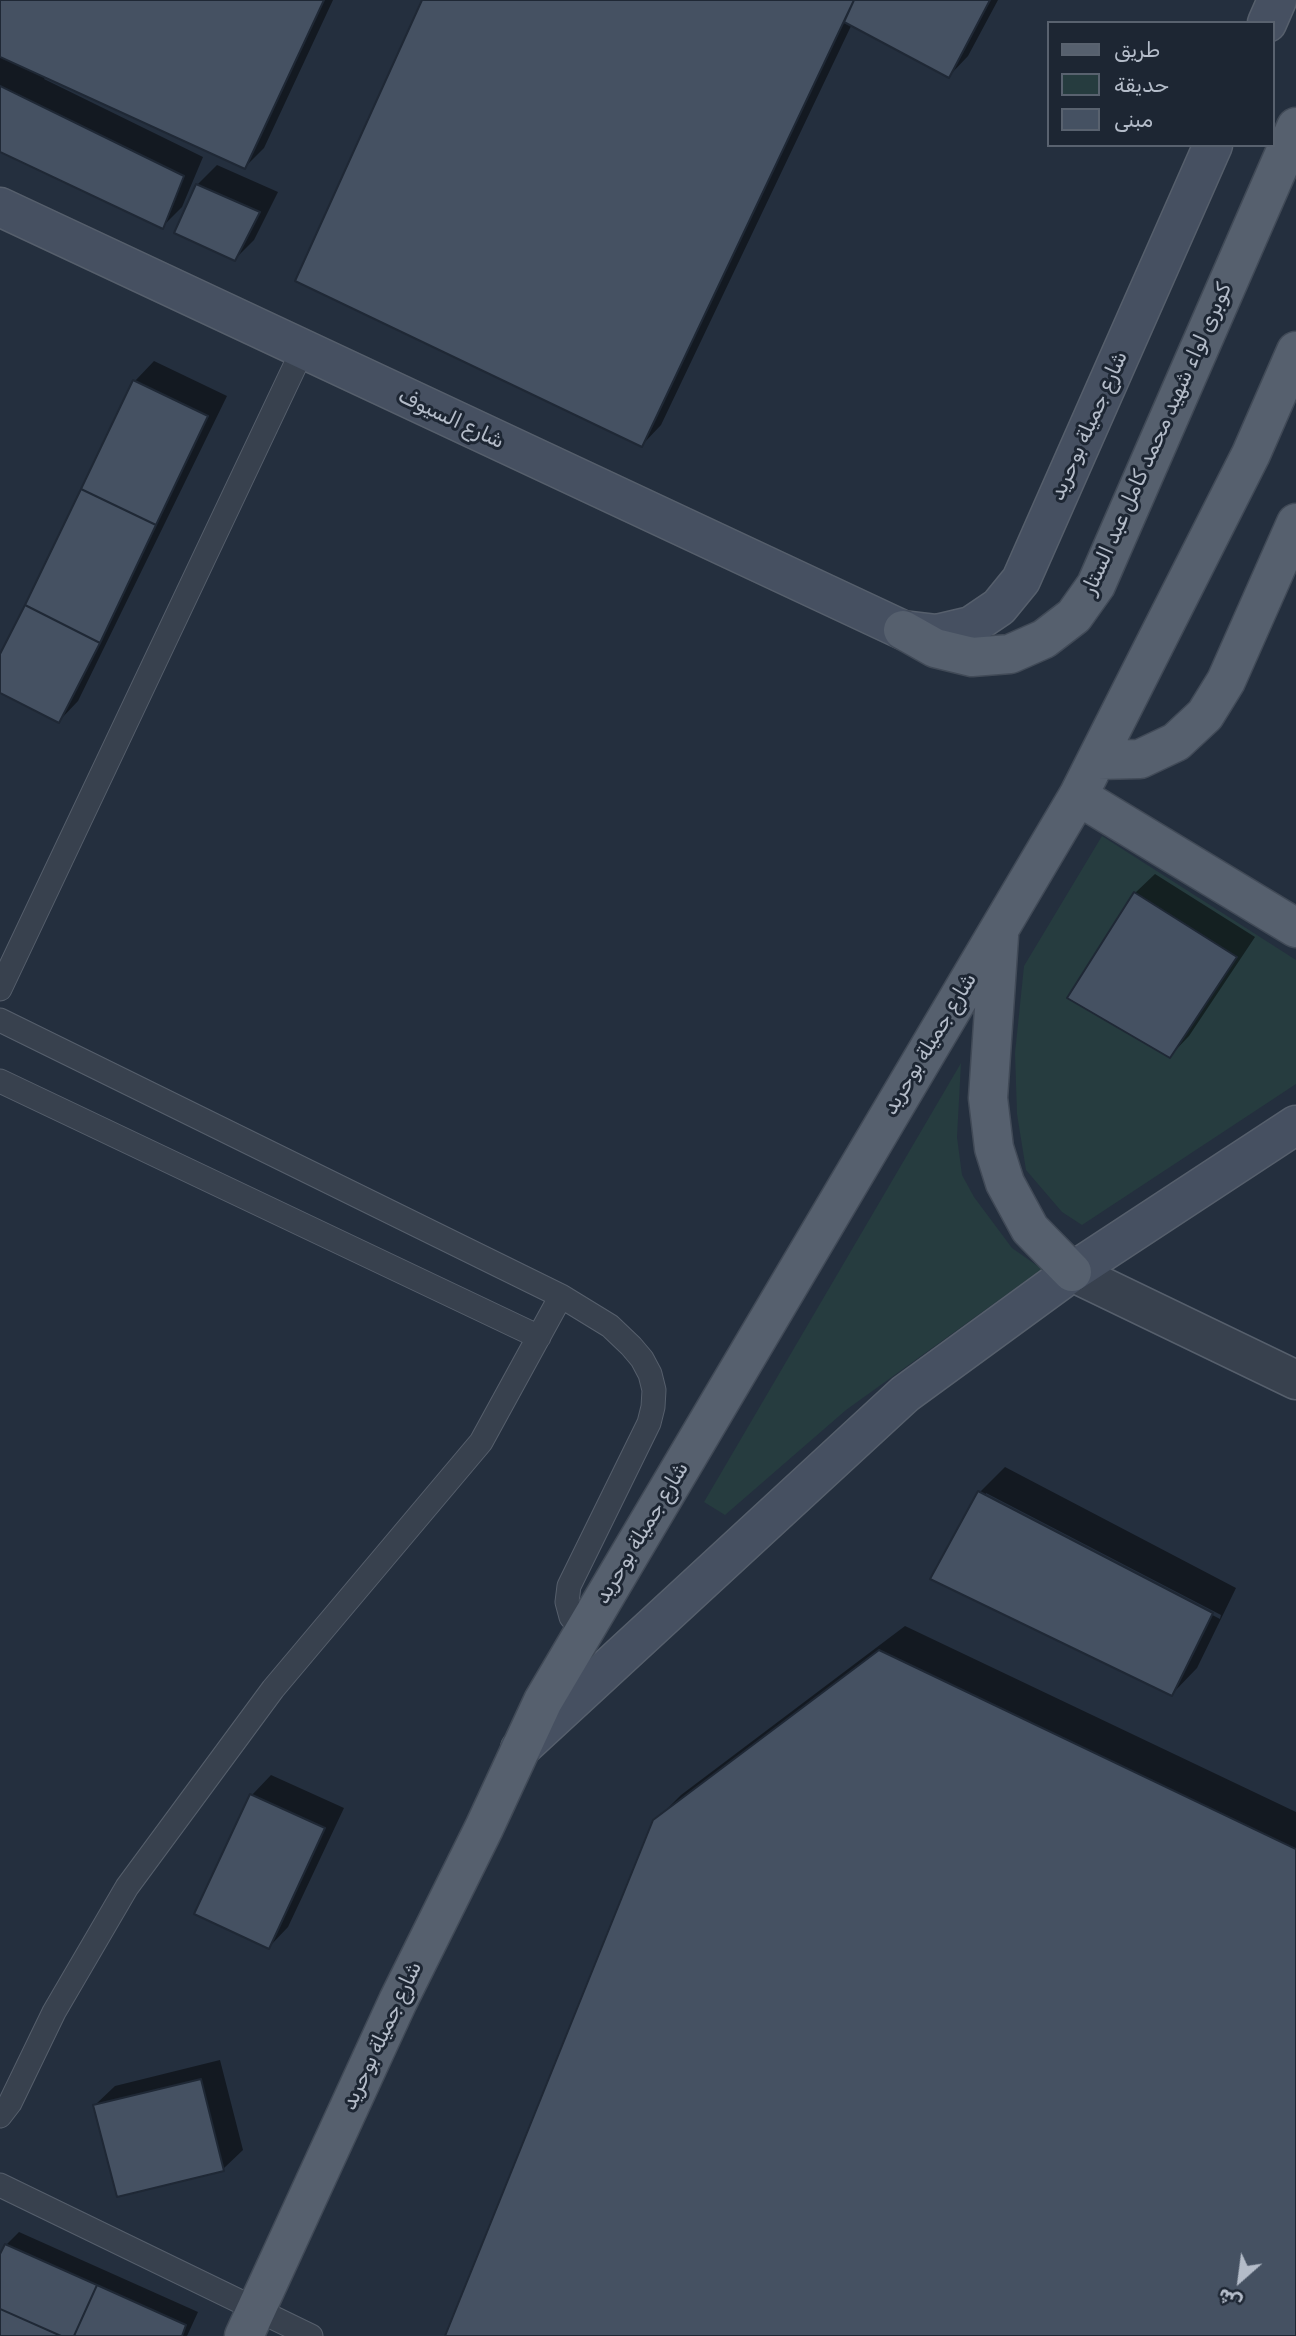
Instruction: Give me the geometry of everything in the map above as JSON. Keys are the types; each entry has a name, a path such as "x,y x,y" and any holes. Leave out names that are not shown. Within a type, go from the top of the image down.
{"main road":[{"path":"1268,21 1277,0"},
{"name":"كوبرى لواء شهيد محمد كامل عبد الستار","path":"903,630 935,648 972,657 1010,654 1044,639 1074,616 1096,585 1294,130"},
{"name":"شارع جميلة بوحريد","path":"903,630 937,634 971,626 999,607 1021,580 1212,147"},
{"name":"شارع السيوف","path":"0,208 903,630"},
{"path":"1296,351 1251,454 1098,760 1140,759 1176,742 1205,715 1226,681 1296,523"},
{"name":"شارع جميلة بوحريد","path":"250,2323 398,2001 484,1828 543,1701 1098,760"},
{"path":"1078,796 1296,928"},
{"path":"999,927 988,1098 994,1148 1005,1183 1030,1229 1072,1272"},
{"path":"520,1749 905,1394 1072,1272 1296,1125"}],"street":[{"path":"1072,1272 1296,1380"}],"lane":[{"path":"0,989 303,349"},
{"path":"0,1020 561,1296 603,1321 631,1346 650,1374 654,1390 653,1407 649,1423 569,1586 567,1602 571,1617 584,1632"},
{"path":"0,1081 539,1337"},
{"path":"0,2116 10,2103 54,2012 127,1887 273,1689 481,1442 561,1296"},
{"path":"0,2185 250,2323 311,2336"}],"green space":[{"path":"1102,836 1296,960 1296,1084 1082,1225 1062,1212 1026,1170 1017,1114 1015,1053 1024,966"},
{"path":"961,1063 957,1137 962,1175 974,1197 1012,1248 1042,1269 846,1410 725,1515 704,1502"}],"building":[{"path":"0,0 324,0 245,169 0,57"},
{"path":"422,0 854,0 642,447 295,281"},
{"path":"854,0 990,0 949,78 844,22"},
{"path":"0,86 184,176 163,229 0,152"},
{"path":"196,184 260,212 235,261 174,233"},
{"path":"133,380 208,416 156,525 81,489"},
{"path":"81,489 156,525 100,643 25,605"},
{"path":"25,605 100,643 59,723 0,693 0,654"},
{"path":"1134,892 1237,957 1170,1058 1067,998"},
{"path":"978,1491 1213,1613 1172,1696 930,1579"},
{"path":"879,1650 1296,1849 1296,2336 445,2336 653,1820"},
{"path":"250,1794 325,1828 269,1949 194,1914"},
{"path":"201,2079 224,2171 117,2197 93,2105"},
{"path":"5,2244 97,2285 74,2336 61,2336 0,2309 0,2254"},
{"path":"97,2285 186,2325 182,2336 74,2336"},
{"path":"0,2309 61,2336 0,2336"}]}
